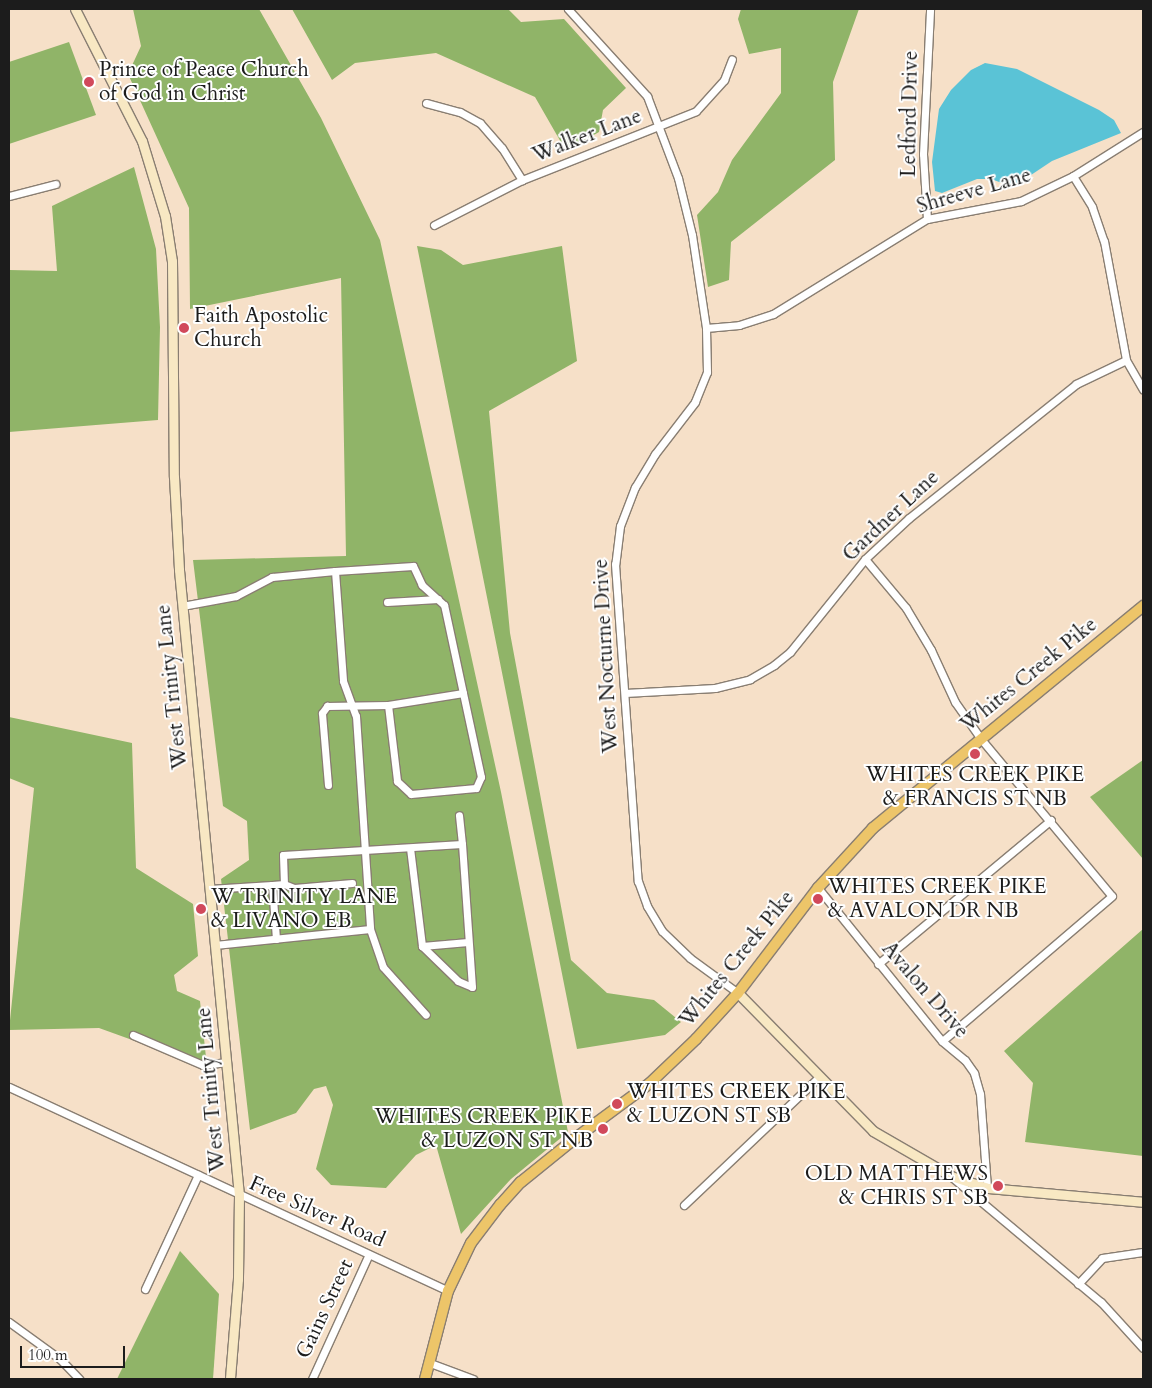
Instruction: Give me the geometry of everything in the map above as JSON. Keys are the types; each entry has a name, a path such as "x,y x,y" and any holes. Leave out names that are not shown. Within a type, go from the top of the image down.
{"main road":[{"name":"West Trinity Lane","path":"75,9 142,141 165,216 175,308 174,477 182,606 239,1195 238,1279 230,1379"},
{"name":"Whites Creek Pike","path":"425,1379 448,1292 471,1243 521,1182 650,1083 696,1039 738,993 818,888 873,828 1143,606"},
{"path":"738,993 874,1131 951,1176 987,1188 1143,1202"}],"street":[{"name":"West Nocturne Drive","path":"568,9 636,80 661,128 685,202 706,328 707,372 695,402 654,454 635,487 620,526 615,564 625,693 633,838 642,894 656,922 674,944 738,993"},
{"name":"Ledford Drive","path":"927,219 923,154 930,9"},
{"name":"Walker Lane","path":"434,225 522,180 661,128 696,111 714,95 732,59"},
{"path":"426,103 460,112 480,123 502,148 522,180"},
{"name":"Shreeve Lane","path":"706,328 739,325 773,314 927,219 1008,204 1072,176 1143,132"},
{"path":"1072,176 1092,207 1104,241 1126,360 1143,390"},
{"path":"9,196 56,184"},
{"name":"Gardner Lane","path":"625,693 715,688 750,679 790,652 864,559 909,518 1034,415 1076,384 1126,360"},
{"path":"864,559 906,608 931,650 955,702 981,739 1051,820 1112,896 942,1041"},
{"path":"182,606 236,596 272,577 413,566 422,584 444,605 480,777 476,788 410,794 403,788 397,781 388,704"},
{"path":"335,571 343,681 356,716 370,930 383,967 426,1015"},
{"path":"387,602 438,599"},
{"path":"328,785 322,713 327,706 388,704 463,693"},
{"path":"410,848 422,946 458,982 472,987 459,815"},
{"path":"878,964 1051,820"},
{"path":"284,884 283,855 462,844"},
{"path":"210,889 284,884 294,888 352,883"},
{"path":"272,885 276,939"},
{"name":"Avalon Drive","path":"818,888 942,1041 965,1060 974,1073 980,1094 987,1188"},
{"path":"215,945 370,930"},
{"path":"422,946 468,942"},
{"path":"133,1035 203,1065 227,1062"},
{"path":"684,1205 819,1077"},
{"name":"Free Silver Road","path":"9,1087 448,1292"},
{"path":"146,1289 198,1175"},
{"path":"951,1176 1120,1320 1143,1348"},
{"path":"1078,1284 1102,1258 1143,1252"},
{"name":"Gains Street","path":"312,1379 370,1254"},
{"path":"9,1322 60,1359 79,1379"},
{"path":"430,1363 473,1379"}],"green space":[{"path":"133,9 259,9 321,118 380,240 501,792 568,1132 511,1179 461,1234 436,1145 416,1155 386,1188 331,1185 316,1169 333,1105 326,1086 314,1089 296,1113 250,1130 221,879 249,860 247,821 223,806 193,560 346,556 341,278 190,309 189,208 128,74 141,46"},
{"path":"292,9 508,9 521,22 564,19 626,88 603,110 599,132 566,151 535,97 436,53 355,63 332,80"},
{"path":"741,9 859,9 833,82 835,160 731,242 729,280 708,287 697,215 718,192 732,160 781,93 781,48 749,54 738,19"},
{"path":"69,42 96,115 9,144 9,62"},
{"path":"134,167 156,249 160,327 158,420 9,432 9,270 57,271 52,206"},
{"path":"417,246 441,250 463,265 562,246 577,361 489,411 510,633 571,960 607,993 654,1000 681,1022 665,1035 577,1049"},
{"path":"9,717 132,743 136,868 193,904 198,956 174,975 177,991 200,1001 207,1067 99,1028 9,1030 34,788 9,778"},
{"path":"1143,760 1143,859 1090,797"},
{"path":"1143,929 1143,1156 1025,1142 1033,1083 1004,1051"},
{"path":"180,1251 219,1294 213,1379 117,1379"}],"water":[{"path":"985,63 1017,69 1099,110 1114,120 1121,133 1052,161 1013,187 991,179 977,179 942,193 935,191 932,162 939,109 951,90 971,70"}],"place":[{"name":"Prince of Peace Church of God in Christ","path":"89,82"},
{"name":"Faith Apostolic Church","path":"184,328"},
{"name":"WHITES CREEK PIKE & FRANCIS ST NB","path":"975,754"},
{"name":"WHITES CREEK PIKE & AVALON DR NB","path":"818,899"},
{"name":"W TRINITY LANE & LIVANO EB","path":"201,909"},
{"name":"WHITES CREEK PIKE & LUZON ST SB","path":"617,1104"},
{"name":"WHITES CREEK PIKE & LUZON ST NB","path":"603,1129"},
{"name":"OLD MATTHEWS & CHRIS ST SB","path":"998,1186"}]}
